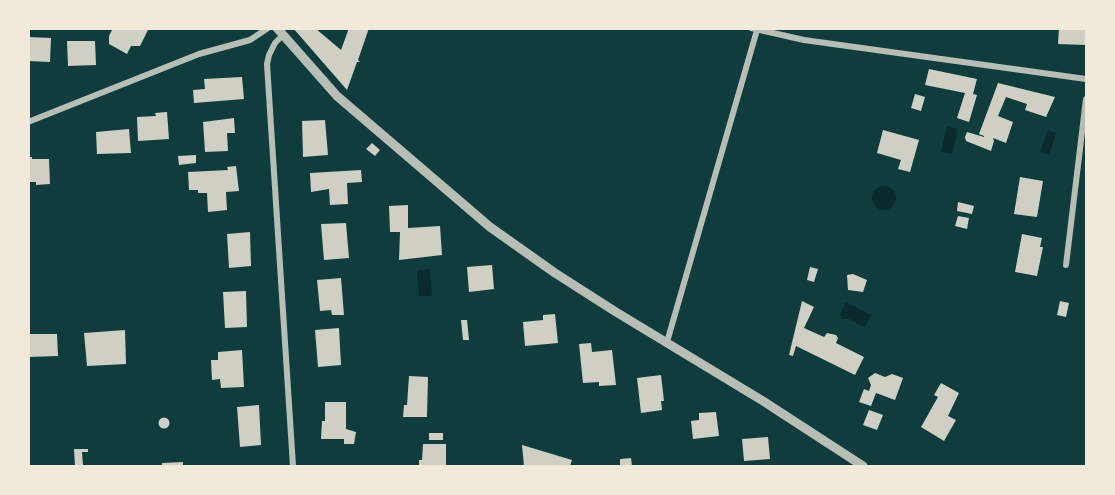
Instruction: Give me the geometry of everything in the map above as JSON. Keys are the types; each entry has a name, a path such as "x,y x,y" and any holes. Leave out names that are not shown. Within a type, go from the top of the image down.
{"street":[{"path":"28,122 199,54 250,40 268,28"},
{"path":"667,342 754,29 804,40 1086,79"},
{"path":"293,466 267,64 280,32 338,96 490,227 555,273 763,401 863,466"},
{"path":"1066,265 1086,99"}],"water":[{"path":"947,126 958,129 952,154 941,152"},
{"path":"1048,130 1056,133 1049,155 1040,152"},
{"path":"879,186 889,186 896,193 896,203 889,210 879,210 872,203 872,193"},
{"path":"430,269 432,296 419,296 417,270"},
{"path":"846,302 871,315 865,327 849,319 842,319 840,315"}],"building":[{"path":"113,28 145,28 148,30 140,46 131,46 127,54 109,44 109,36"},
{"path":"293,28 315,28 341,50 349,28 369,28 358,60 360,62 357,62 347,90"},
{"path":"1059,28 1086,28 1086,45 1058,44"},
{"path":"28,37 51,38 50,62 28,61"},
{"path":"67,41 95,41 96,65 68,66"},
{"path":"929,69 977,79 973,94 977,95 969,122 957,118 965,93 925,85"},
{"path":"242,77 244,99 194,103 193,90 205,89 204,79"},
{"path":"998,83 1055,97 1046,117 1025,110 1027,104 1006,97 998,116 1013,122 1006,143 993,138 991,151 966,141 965,137 967,132 984,137 979,134"},
{"path":"915,94 925,97 921,111 911,108"},
{"path":"167,112 169,139 138,141 137,117 156,116 155,113"},
{"path":"234,118 235,133 227,133 228,151 205,152 203,122"},
{"path":"325,120 328,155 303,157 302,121"},
{"path":"129,129 131,153 97,154 96,132"},
{"path":"883,130 919,140 910,172 898,169 901,160 877,153"},
{"path":"372,143 380,150 375,156 366,149"},
{"path":"196,155 196,163 179,165 178,156"},
{"path":"28,157 49,159 50,184 36,185 36,182 28,182"},
{"path":"236,166 239,191 226,192 227,210 208,212 207,193 189,190 188,172 228,170 227,167"},
{"path":"361,170 362,182 347,183 348,204 330,205 329,189 311,192 310,173"},
{"path":"1020,177 1043,181 1037,217 1014,214"},
{"path":"958,202 974,206 972,214 957,211"},
{"path":"408,205 408,228 440,226 442,255 399,260 400,232 390,232 389,206"},
{"path":"958,216 969,218 967,229 955,226"},
{"path":"346,223 349,258 324,260 321,224"},
{"path":"250,232 251,266 229,268 227,234"},
{"path":"1022,234 1042,238 1040,247 1043,247 1037,276 1015,272"},
{"path":"492,265 494,289 469,292 467,267"},
{"path":"810,267 818,269 814,282 807,280"},
{"path":"853,274 867,280 863,292 848,290 847,275"},
{"path":"341,278 344,315 332,315 331,310 320,311 317,280"},
{"path":"246,291 247,327 225,328 223,292"},
{"path":"802,301 814,307 804,328 824,337 827,333 836,335 838,338 836,343 864,357 855,375 796,346 793,356 789,355"},
{"path":"1060,301 1069,303 1066,317 1057,315"},
{"path":"555,314 558,343 525,346 523,322 543,320 543,315"},
{"path":"461,320 467,320 469,340 463,340"},
{"path":"339,328 341,365 318,367 315,330"},
{"path":"125,330 126,364 87,366 84,333"},
{"path":"28,334 57,334 58,356 28,357"},
{"path":"591,343 592,352 612,350 616,385 599,386 599,382 583,383 579,344"},
{"path":"242,350 244,387 221,388 220,379 212,380 211,360 218,360 218,352"},
{"path":"875,373 885,377 892,374 903,378 895,400 876,393 871,406 859,402 864,389 869,391 871,385 868,378"},
{"path":"661,375 664,401 661,401 662,410 641,413 637,378"},
{"path":"409,376 428,377 427,417 403,417 404,405 407,405"},
{"path":"941,383 959,393 948,416 956,420 944,441 921,427 938,397 934,395"},
{"path":"325,402 346,402 346,429 356,432 354,444 344,444 344,439 321,439 322,421 325,421"},
{"path":"259,405 261,445 240,447 237,407"},
{"path":"869,410 883,415 877,430 863,425"},
{"path":"716,412 719,436 693,439 691,421 699,420 699,413"},
{"path":"164,418 168,419 168,427 164,428 160,427 159,423 160,419"},
{"path":"429,433 443,433 443,440 429,440"},
{"path":"768,437 770,459 744,461 742,439"},
{"path":"423,444 446,444 446,466 419,466 419,460 422,460"},
{"path":"522,445 572,460 570,466 524,466"},
{"path":"74,449 88,449 88,452 82,452 83,465 75,466"},
{"path":"631,458 632,466 620,466 620,459"},
{"path":"183,462 183,466 162,466 162,463"}]}
